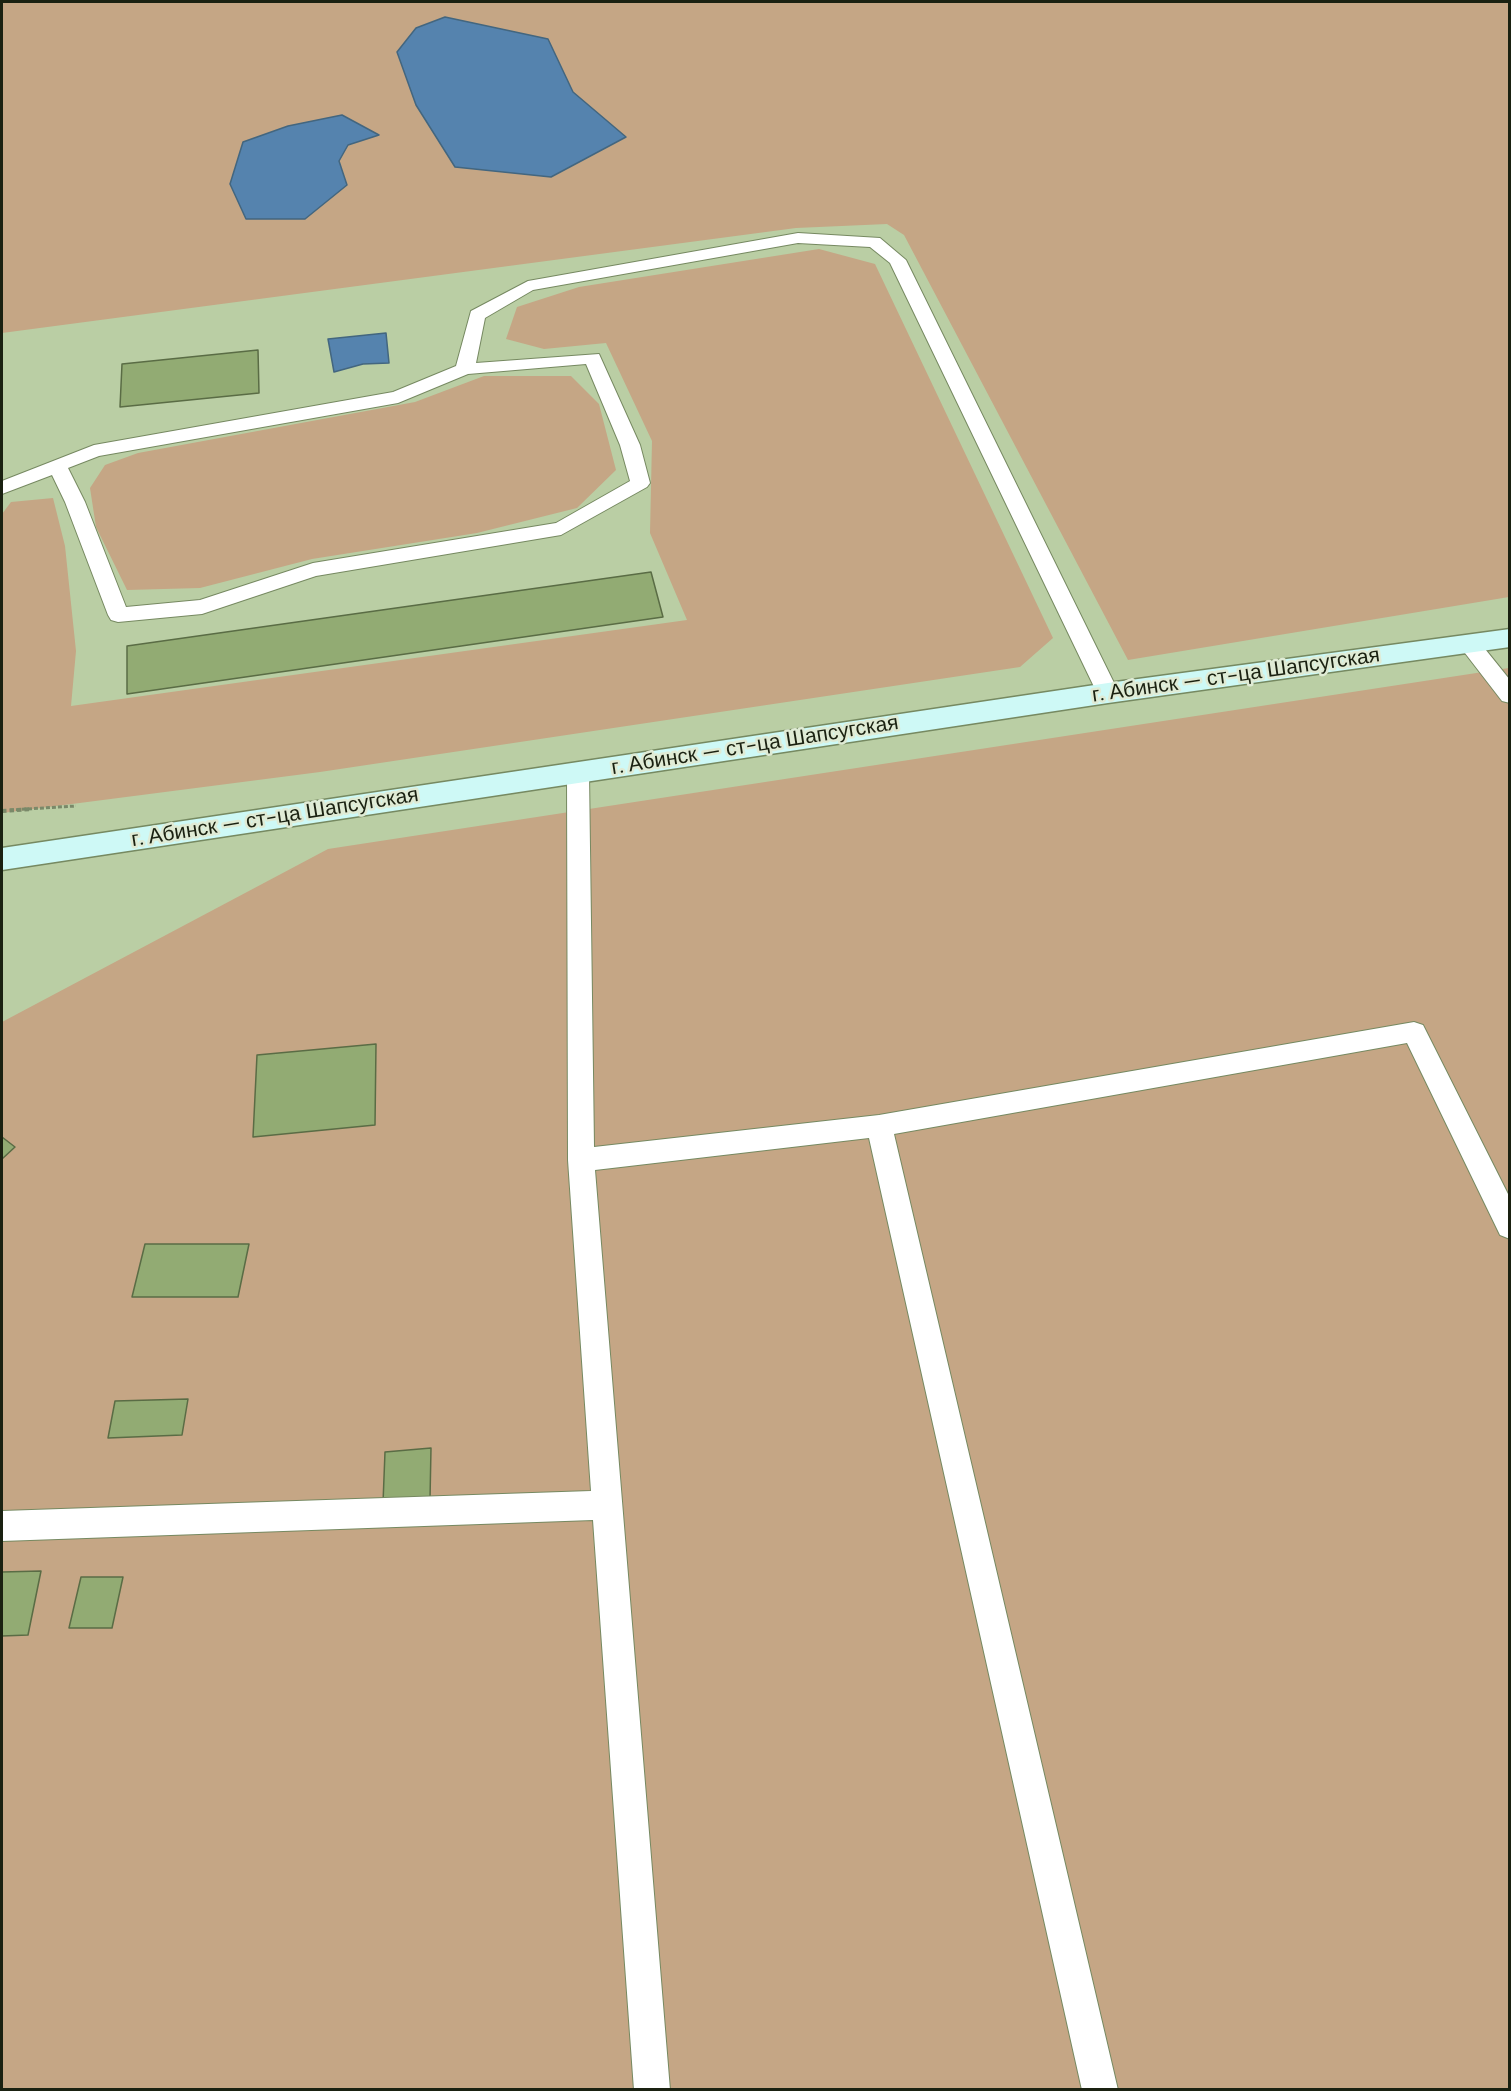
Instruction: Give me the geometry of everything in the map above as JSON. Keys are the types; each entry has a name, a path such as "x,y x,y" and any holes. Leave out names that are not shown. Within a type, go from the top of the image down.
{"main road":[{"name":"г. Абинск — ст-ца Шапсугская","path":"2,859 1108,693 1509,638"}],"lane":[{"path":"465,369 477,315 528,286 798,238 874,242 897,260 1108,693"},
{"path":"2,488 57,465 94,451 398,398 465,369 593,358 630,445 640,483 561,529 313,570 202,607 118,615 75,502 57,465"},
{"path":"1469,644 1509,696"},
{"path":"578,773 581,1160 652,2090"},
{"path":"581,1160 879,1126 1414,1032 1509,1227"},
{"path":"879,1126 1100,2090"},
{"path":"2,1526 606,1505"}],"shaded area":[{"path":"2,2 1509,2 1509,597 1128,660 904,235 887,224 796,228 2,333"},
{"path":"819,249 875,264 1053,638 1020,667 320,772 2,813 2,514 11,502 53,498 65,546 76,651 71,706 687,620 650,533 652,441 606,343 544,349 506,339 517,307 579,287"},
{"path":"484,376 571,376 599,404 616,470 577,508 477,533 312,559 200,588 127,590 96,527 90,488 105,465 138,453 415,402"},
{"path":"1509,668 1509,2089 2,2090 2,1022 328,849"}],"water":[{"path":"445,17 548,39 573,92 626,137 551,177 455,167 416,105 397,52 416,28"},
{"path":"342,115 379,135 348,145 339,161 347,185 305,219 246,219 230,184 243,142 288,126"},
{"path":"386,333 389,363 363,364 334,372 328,339"}],"building":[{"path":"258,350 259,393 120,407 122,364"},
{"path":"651,572 663,617 127,694 127,646"},
{"path":"376,1044 375,1125 253,1137 257,1055"},
{"path":"2,1137 15,1147 2,1159"},
{"path":"145,1244 249,1244 238,1297 132,1297"},
{"path":"188,1399 182,1435 108,1438 115,1401"},
{"path":"431,1448 430,1499 383,1503 385,1452"},
{"path":"41,1571 28,1635 2,1636 2,1572"},
{"path":"81,1577 123,1577 112,1628 69,1628"}]}
